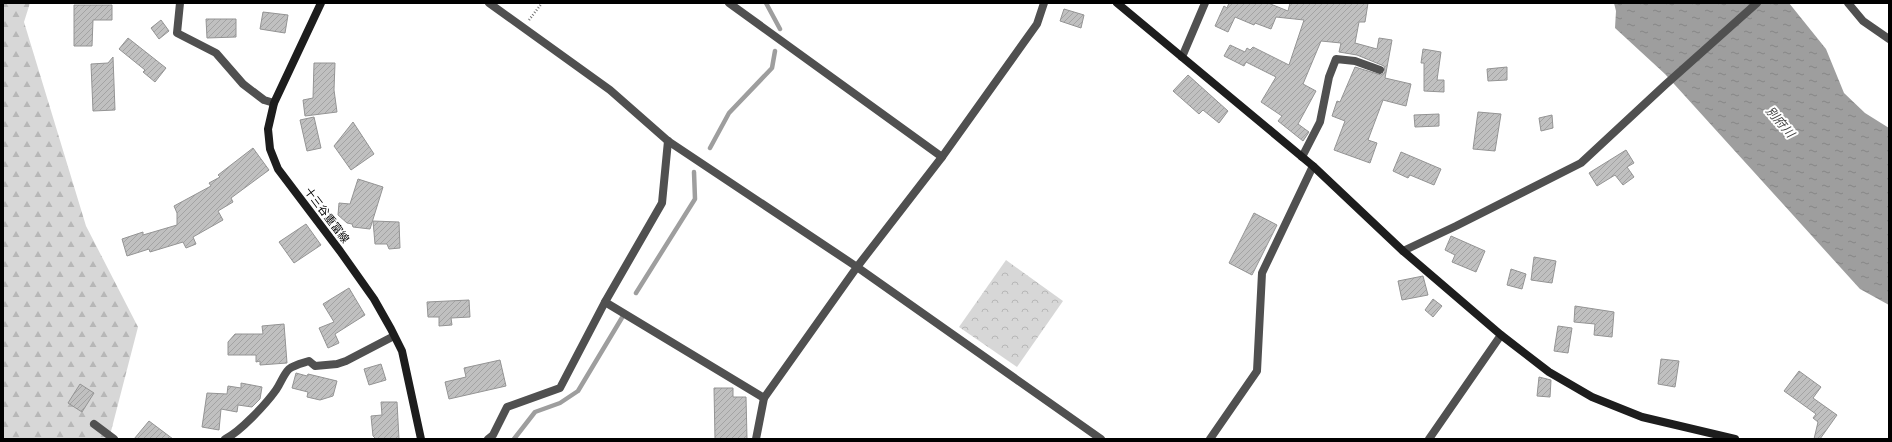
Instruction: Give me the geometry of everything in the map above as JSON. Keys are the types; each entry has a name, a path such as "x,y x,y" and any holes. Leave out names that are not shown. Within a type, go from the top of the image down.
{"street":[{"path":"180,3 177,33 216,53 243,84 264,100 274,103"},
{"name":"十三谷重富線","path":"320,3 274,103 268,129 270,149 278,169 374,299 402,351 421,439"},
{"path":"489,3 610,90 668,141 857,267 1101,439"},
{"path":"729,3 942,157"},
{"path":"756,439 764,398 857,267 942,157 1037,24 1044,3"},
{"path":"1117,3 1313,166 1402,251 1501,335 1549,372 1592,397 1642,417 1735,439"},
{"path":"1182,57 1205,3"},
{"path":"1402,251 1581,163 1665,85 1757,3"},
{"path":"1848,3 1863,21 1889,39"},
{"path":"1302,157 1320,122 1329,77 1336,59 1355,61 1380,70"},
{"path":"488,439 493,434 507,407 560,388 605,302 662,202 668,141"},
{"path":"1210,439 1257,371 1262,273 1313,166"},
{"path":"605,302 764,398"},
{"path":"1429,439 1501,335"},
{"path":"225,439 233,435 246,423 276,390 284,375 290,368 309,361 315,366 337,364 394,336"},
{"path":"94,424 114,439"}],"path":[{"path":"524,27 542,3"}],"green space":[{"path":"3,3 30,3 24,22 86,226 138,327 109,439 3,439"},
{"path":"1006,260 1063,301 1017,367 959,327"}],"water":[{"name":"別府川","path":"1614,3 1789,3 1826,49 1844,93 1865,113 1889,128 1889,305 1860,289 1665,74 1615,28 1616,11"}],"building":[{"path":"1229,3 1268,3 1288,11 1290,3 1368,3 1365,22 1359,22 1355,43 1377,49 1379,38 1392,40 1385,78 1411,84 1406,106 1383,100 1368,140 1377,143 1370,163 1334,150 1345,121 1332,116 1337,101 1340,102 1355,67 1381,75 1385,72 1384,66 1357,55 1339,52 1341,43 1321,41 1303,84 1316,91 1298,124 1309,132 1303,141 1278,121 1282,116 1261,102 1276,77 1246,62 1244,66 1224,56 1230,45 1245,52 1247,48 1250,50 1253,47 1289,65 1304,20 1276,17 1271,29 1255,23 1254,25 1235,17 1228,32 1215,26 1224,6 1227,8"},
{"path":"74,5 112,5 112,20 93,20 92,46 74,46"},
{"path":"1064,9 1084,15 1081,28 1060,21"},
{"path":"263,12 288,15 285,33 260,29"},
{"path":"206,19 236,19 236,37 207,38"},
{"path":"161,20 169,31 159,39 151,28"},
{"path":"128,38 166,68 155,82 143,72 145,70 119,49"},
{"path":"1423,49 1441,52 1437,80 1444,80 1444,92 1424,91 1424,63 1421,63"},
{"path":"113,57 115,110 93,111 91,64 108,63"},
{"path":"314,63 335,63 334,90 337,112 305,116 303,100 313,98"},
{"path":"1507,67 1507,80 1488,81 1487,69"},
{"path":"1188,75 1228,111 1219,123 1203,110 1199,114 1173,91"},
{"path":"1478,112 1501,114 1495,151 1473,149"},
{"path":"1439,114 1439,126 1415,127 1414,115"},
{"path":"1552,115 1553,128 1541,131 1539,118"},
{"path":"314,117 321,148 307,151 300,120"},
{"path":"353,122 374,154 351,170 334,146"},
{"path":"253,148 269,170 231,198 233,202 218,211 223,220 193,237 196,244 186,248 183,242 150,252 149,249 127,256 122,239 143,232 143,235 177,225 177,213 174,206 211,186 209,183 220,177 218,175"},
{"path":"1626,150 1634,163 1627,167 1634,177 1623,185 1615,175 1597,186 1589,173"},
{"path":"1401,152 1441,169 1434,185 1410,175 1408,178 1393,171"},
{"path":"358,179 383,187 370,229 353,227 352,224 347,223 338,215 339,203 350,204"},
{"path":"1254,213 1277,225 1252,275 1229,263"},
{"path":"373,221 399,222 400,248 389,249 387,244 375,244"},
{"path":"306,224 321,245 294,263 279,242"},
{"path":"1451,236 1485,251 1476,272 1452,262 1455,255 1445,250"},
{"path":"1534,257 1556,261 1552,283 1531,280"},
{"path":"1511,269 1526,274 1522,289 1507,285"},
{"path":"1423,276 1428,295 1402,300 1398,281"},
{"path":"349,288 365,315 335,334 339,343 328,348 319,328 334,322 323,304"},
{"path":"1433,299 1442,306 1433,317 1425,310"},
{"path":"469,300 470,317 451,318 452,325 439,326 439,317 428,317 427,302"},
{"path":"1575,306 1614,312 1612,337 1594,335 1595,324 1574,322"},
{"path":"284,324 287,363 260,365 260,361 256,362 256,355 228,355 228,342 235,334 263,334 262,326"},
{"path":"1558,326 1572,328 1568,353 1554,351"},
{"path":"1661,359 1679,361 1675,387 1658,384"},
{"path":"500,360 506,386 449,399 445,382 466,377 464,368"},
{"path":"381,364 386,380 369,385 364,369"},
{"path":"1799,371 1821,387 1813,398 1837,415 1820,439 1814,439 1818,422 1813,418 1816,414 1784,391"},
{"path":"296,373 307,376 308,374 337,381 333,396 320,400 307,397 308,392 292,388"},
{"path":"1539,377 1551,380 1550,397 1537,396"},
{"path":"241,383 262,387 260,399 252,407 238,405 237,412 221,409 219,430 202,427 207,393 227,394 228,386 241,388"},
{"path":"80,384 94,393 82,412 68,403"},
{"path":"714,388 733,388 733,397 746,397 747,439 715,439"},
{"path":"381,402 397,402 399,439 376,439 373,436 371,416 382,415"},
{"path":"149,421 173,439 134,439"}],"waterway":[{"path":"766,3 780,29"},
{"path":"710,148 729,113 772,68 775,51"},
{"path":"636,293 695,199 694,172"},
{"path":"514,439 535,412 560,403 578,391 623,316"}]}
